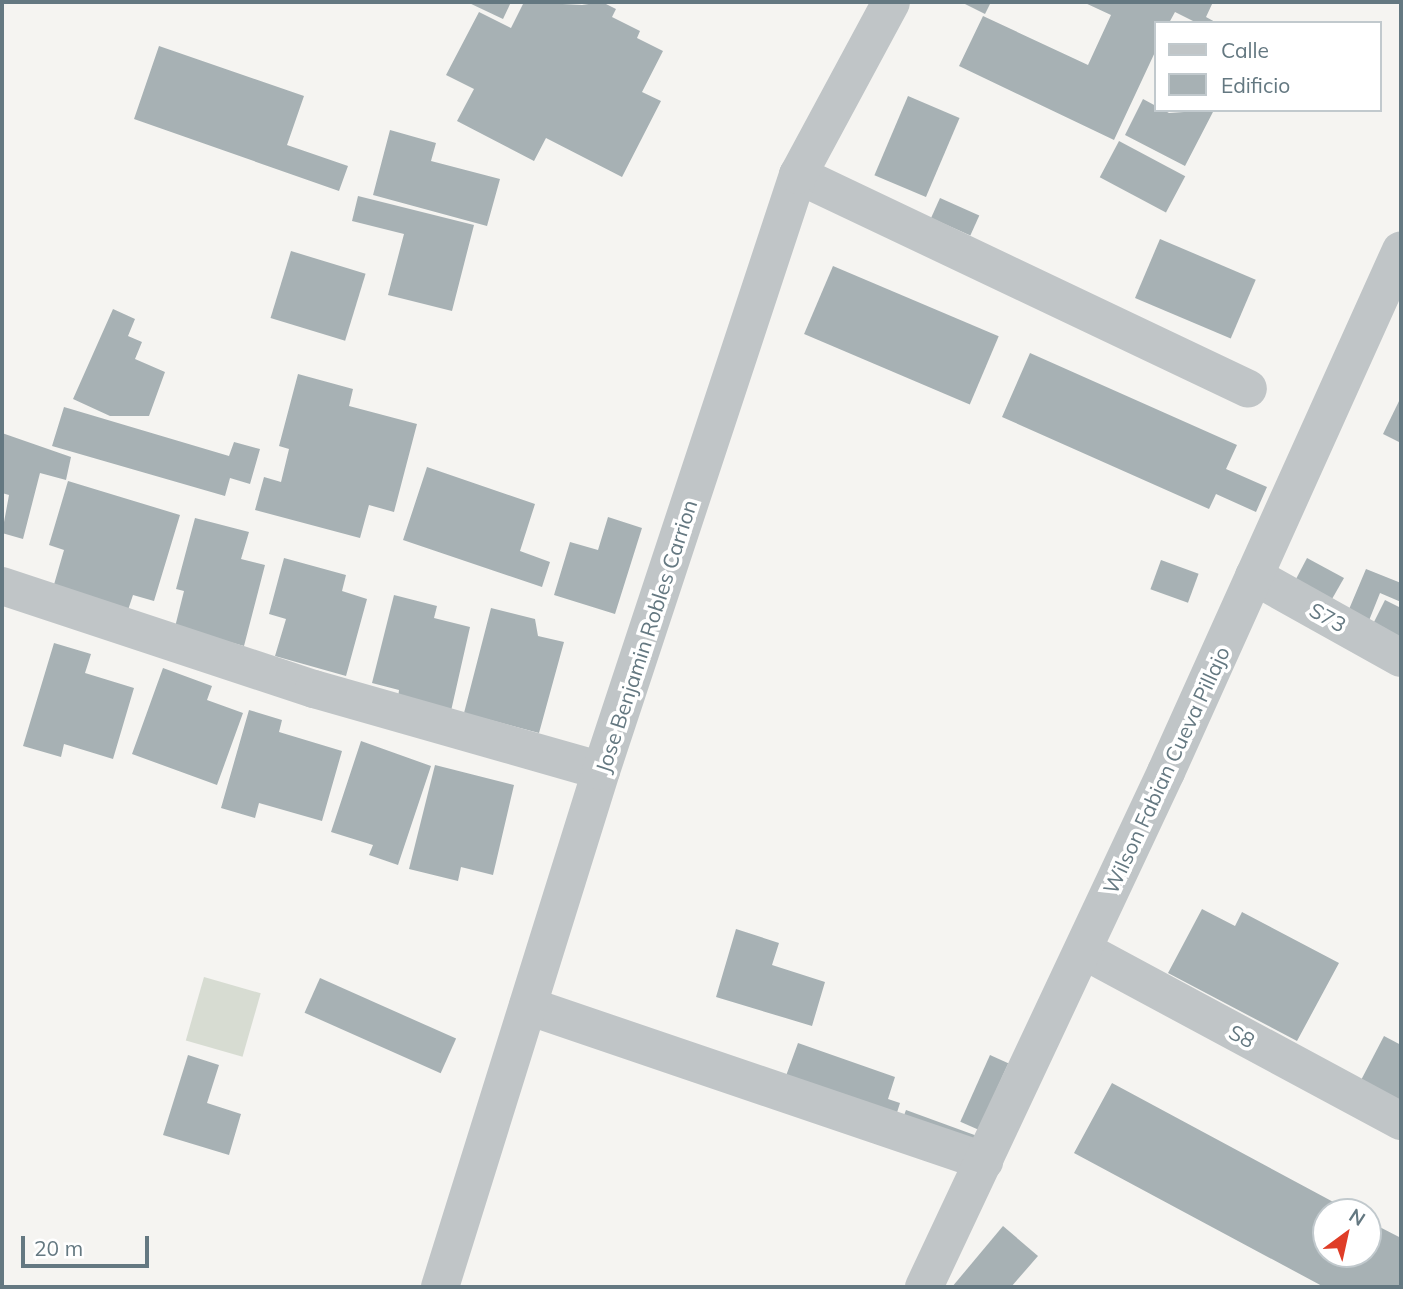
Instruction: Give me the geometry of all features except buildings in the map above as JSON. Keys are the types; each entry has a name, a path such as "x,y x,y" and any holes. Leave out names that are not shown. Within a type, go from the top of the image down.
{"street":[{"name":"Jose Benjamin Robles Carrion","path":"440,1287 601,771 798,175 891,2"},
{"path":"798,175 1248,389"},
{"name":"Wilson Fabian Cueva Pillajo","path":"924,1287 1083,950 1401,250"},
{"name":"S73","path":"1254,576 1401,657"},
{"path":"2,586 314,689 601,771"},
{"name":"S8","path":"1083,950 1401,1121"},
{"path":"528,1006 984,1161"}],"shaded area":[{"path":"204,977 261,993 243,1057 186,1040"}]}
